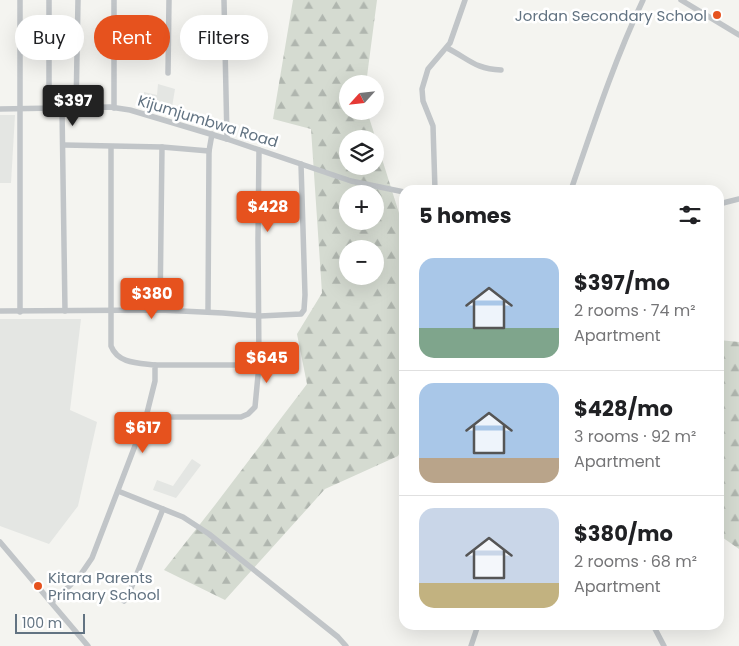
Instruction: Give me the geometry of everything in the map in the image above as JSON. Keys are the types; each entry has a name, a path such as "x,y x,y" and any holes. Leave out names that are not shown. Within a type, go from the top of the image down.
{"street":[{"path":"20,0 20,15"},
{"path":"49,0 49,15"},
{"path":"78,0 78,15"},
{"path":"114,0 114,108"},
{"path":"168,73 169,0"},
{"path":"224,0 227,139"},
{"path":"435,185 432,123 423,103 422,95 428,69 447,48 465,0"},
{"path":"573,185 610,80 643,0"},
{"path":"682,0 739,35"},
{"path":"447,48 475,65 489,70 502,70"},
{"path":"20,60 20,312"},
{"path":"49,109 50,60"},
{"path":"76,109 77,60"},
{"name":"Kijumjumbwa Road","path":"0,109 114,108 130,110 212,134 351,181 399,191"},
{"path":"62,109 65,311"},
{"path":"208,312 209,151 212,134"},
{"path":"64,145 162,147 209,151"},
{"path":"111,147 111,346 114,353 118,358 155,365 259,365"},
{"path":"160,310 162,147"},
{"path":"146,417 241,417 248,414 255,407 259,365 260,316 258,239 259,150"},
{"path":"0,311 160,310 260,316 301,314 304,310 306,295 301,164"},
{"path":"724,203 739,199"},
{"path":"52,602 79,578 92,558 146,417 155,381 155,365"},
{"path":"118,491 183,517 209,534 262,574 338,637 346,646"},
{"path":"124,601 130,591 163,509"},
{"path":"0,542 88,646"},
{"path":"471,646 476,630"},
{"path":"656,630 664,646"}],"shaded area":[{"path":"158,84 175,89 171,113 143,103 144,92 157,95"},
{"path":"0,115 15,115 11,183 0,183"},
{"path":"0,319 81,319 70,410 97,422 78,506 49,544 0,526"},
{"path":"192,459 201,465 176,498 153,490 157,480 173,486"}],"green space":[{"path":"293,0 377,0 367,75 339,75 339,120 370,120 373,130 339,130 339,175 384,175 384,165 399,213 399,454 325,489 225,600 164,570 307,384 297,334 322,293 311,129 273,119"},
{"path":"724,340 739,342 739,549 724,538"}],"place":[{"name":"Jordan Secondary School","path":"717,15"},
{"name":"Kitara Parents Primary School","path":"38,586"}]}
